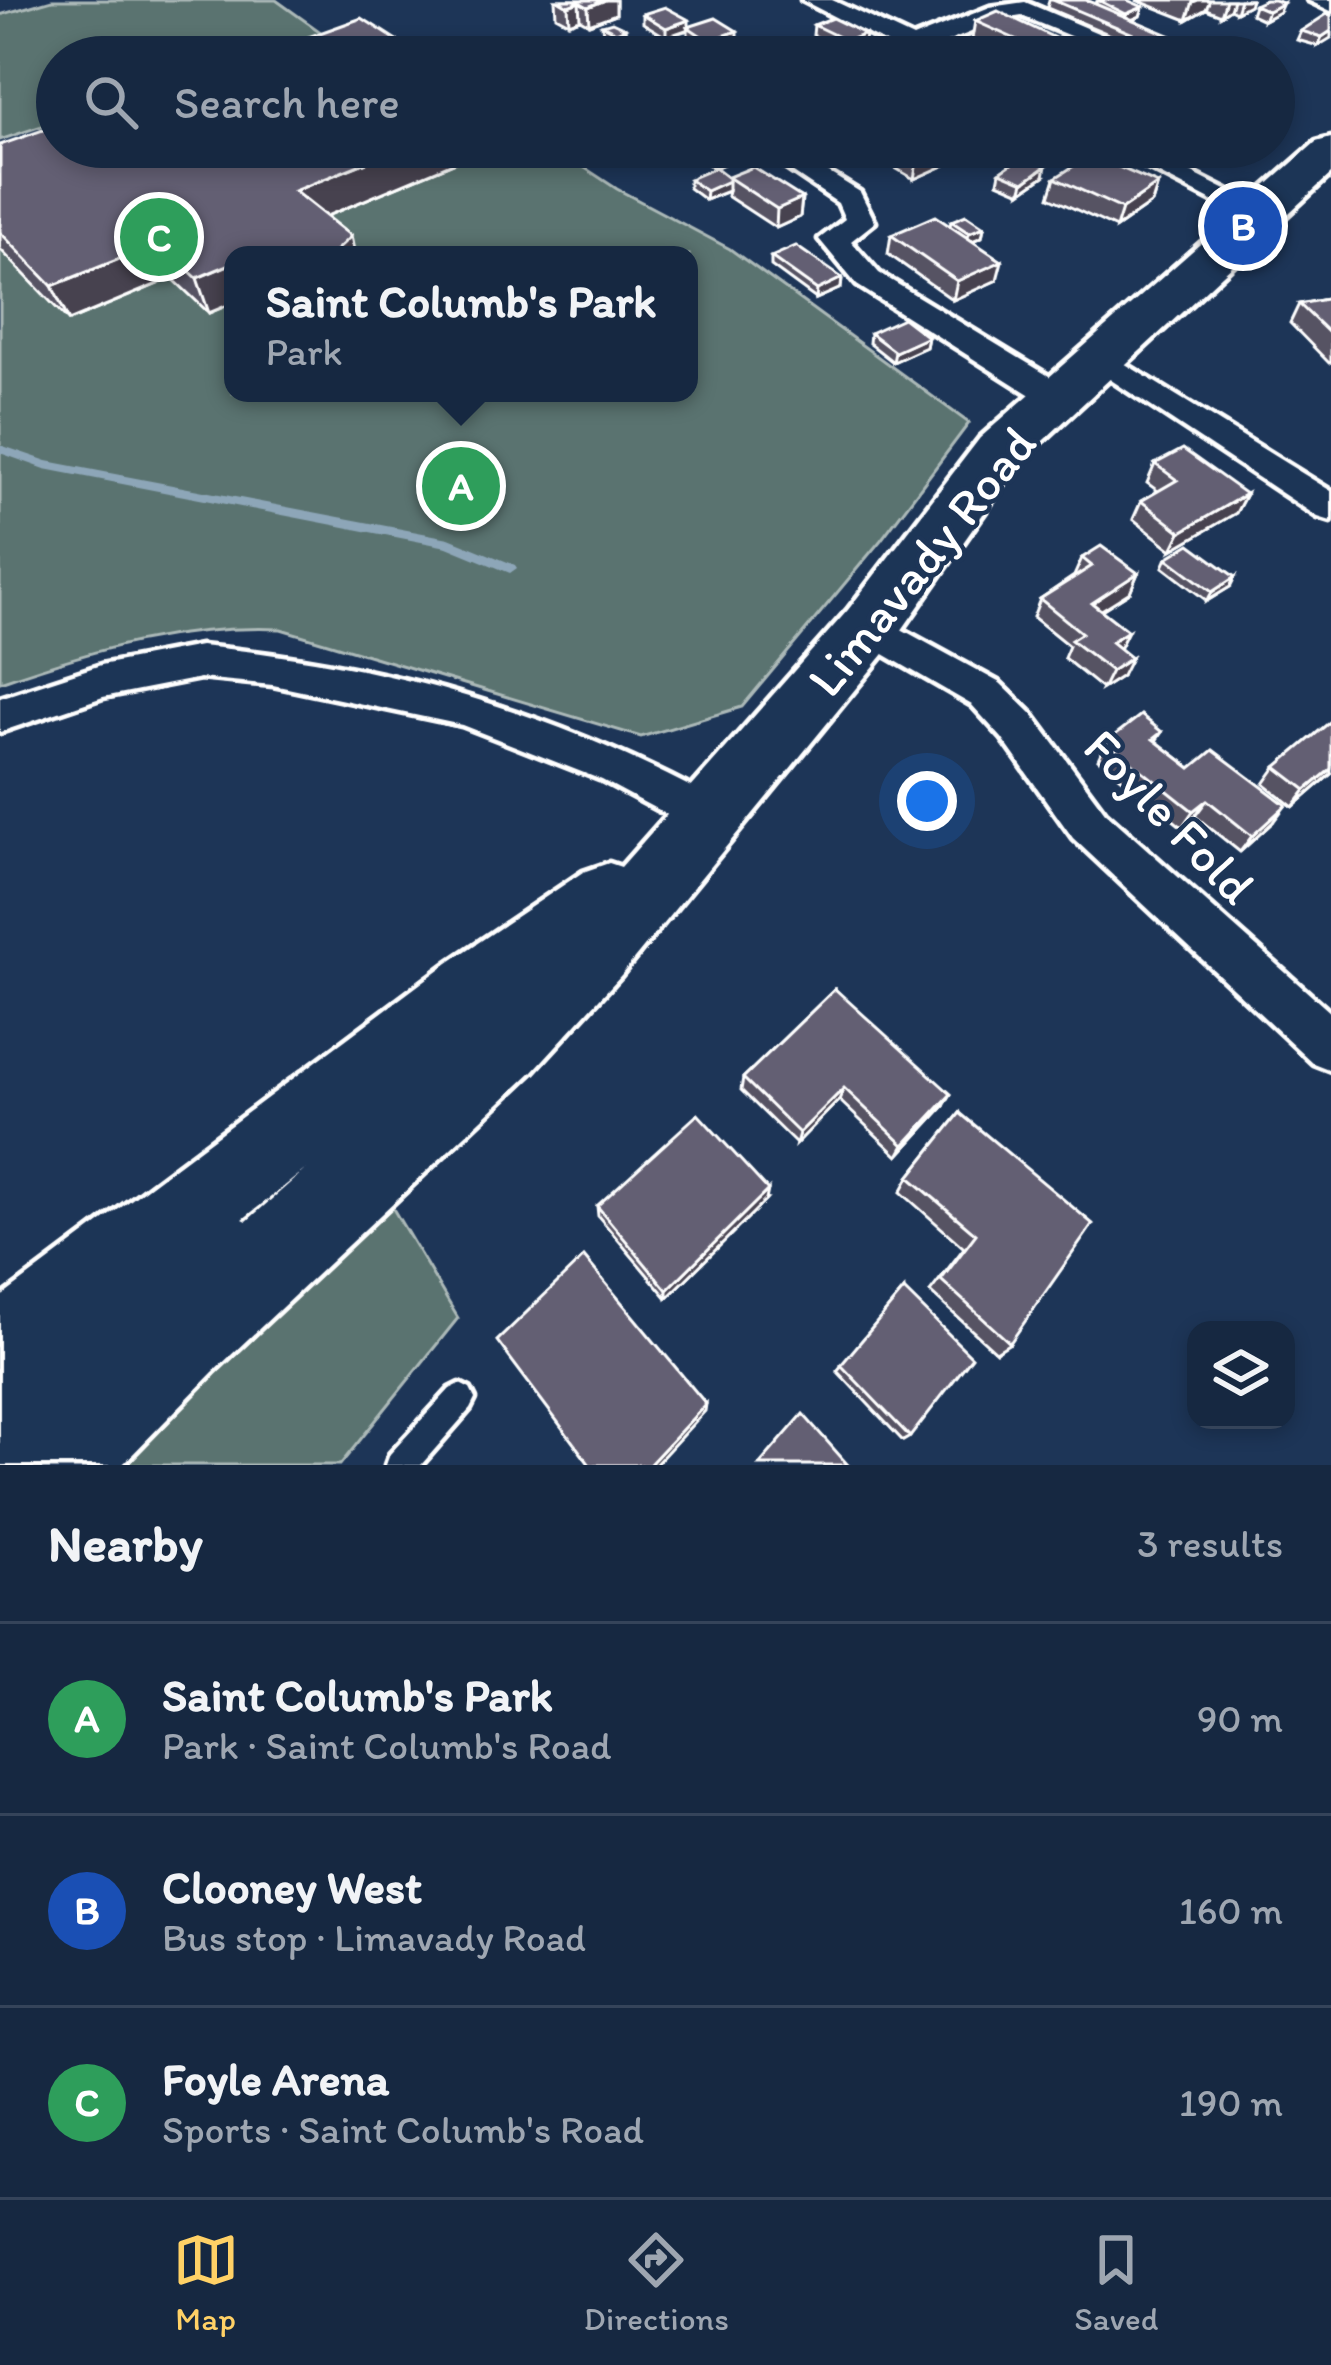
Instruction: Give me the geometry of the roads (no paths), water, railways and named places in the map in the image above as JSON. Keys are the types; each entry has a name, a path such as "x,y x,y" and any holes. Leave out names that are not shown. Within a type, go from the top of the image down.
{"highway":[{"name":"Limavady Road","path":"56,1465 181,1340 505,1044 595,951 870,627 999,451 1331,152"},
{"name":"Limavady Road","path":"0,1354 475,988 696,829"},
{"path":"0,1431 386,1109 505,1044"}],"street":[{"path":"814,0 889,36"},
{"path":"1320,0 1331,4"},
{"path":"952,36 998,12 1025,9 1091,36"},
{"path":"802,168 850,198 860,221 834,239 868,279 1060,398"},
{"path":"1164,168 1259,214"},
{"path":"1100,358 1331,508"},
{"name":"Foyle Fold","path":"870,627 986,694 1017,726 1089,825 1331,1046"},
{"path":"0,715 101,681 200,662 272,669 467,710 616,767 696,829"}],"lane":[{"path":"401,1465 460,1399"}],"waterway":[{"path":"0,449 45,465 449,543 510,568"}],"place":[{"name":"Clooney West","path":"1243,226"},
{"name":"Foyle Arena","path":"159,237"},
{"name":"Saint Columb's Park","path":"461,486"}]}
